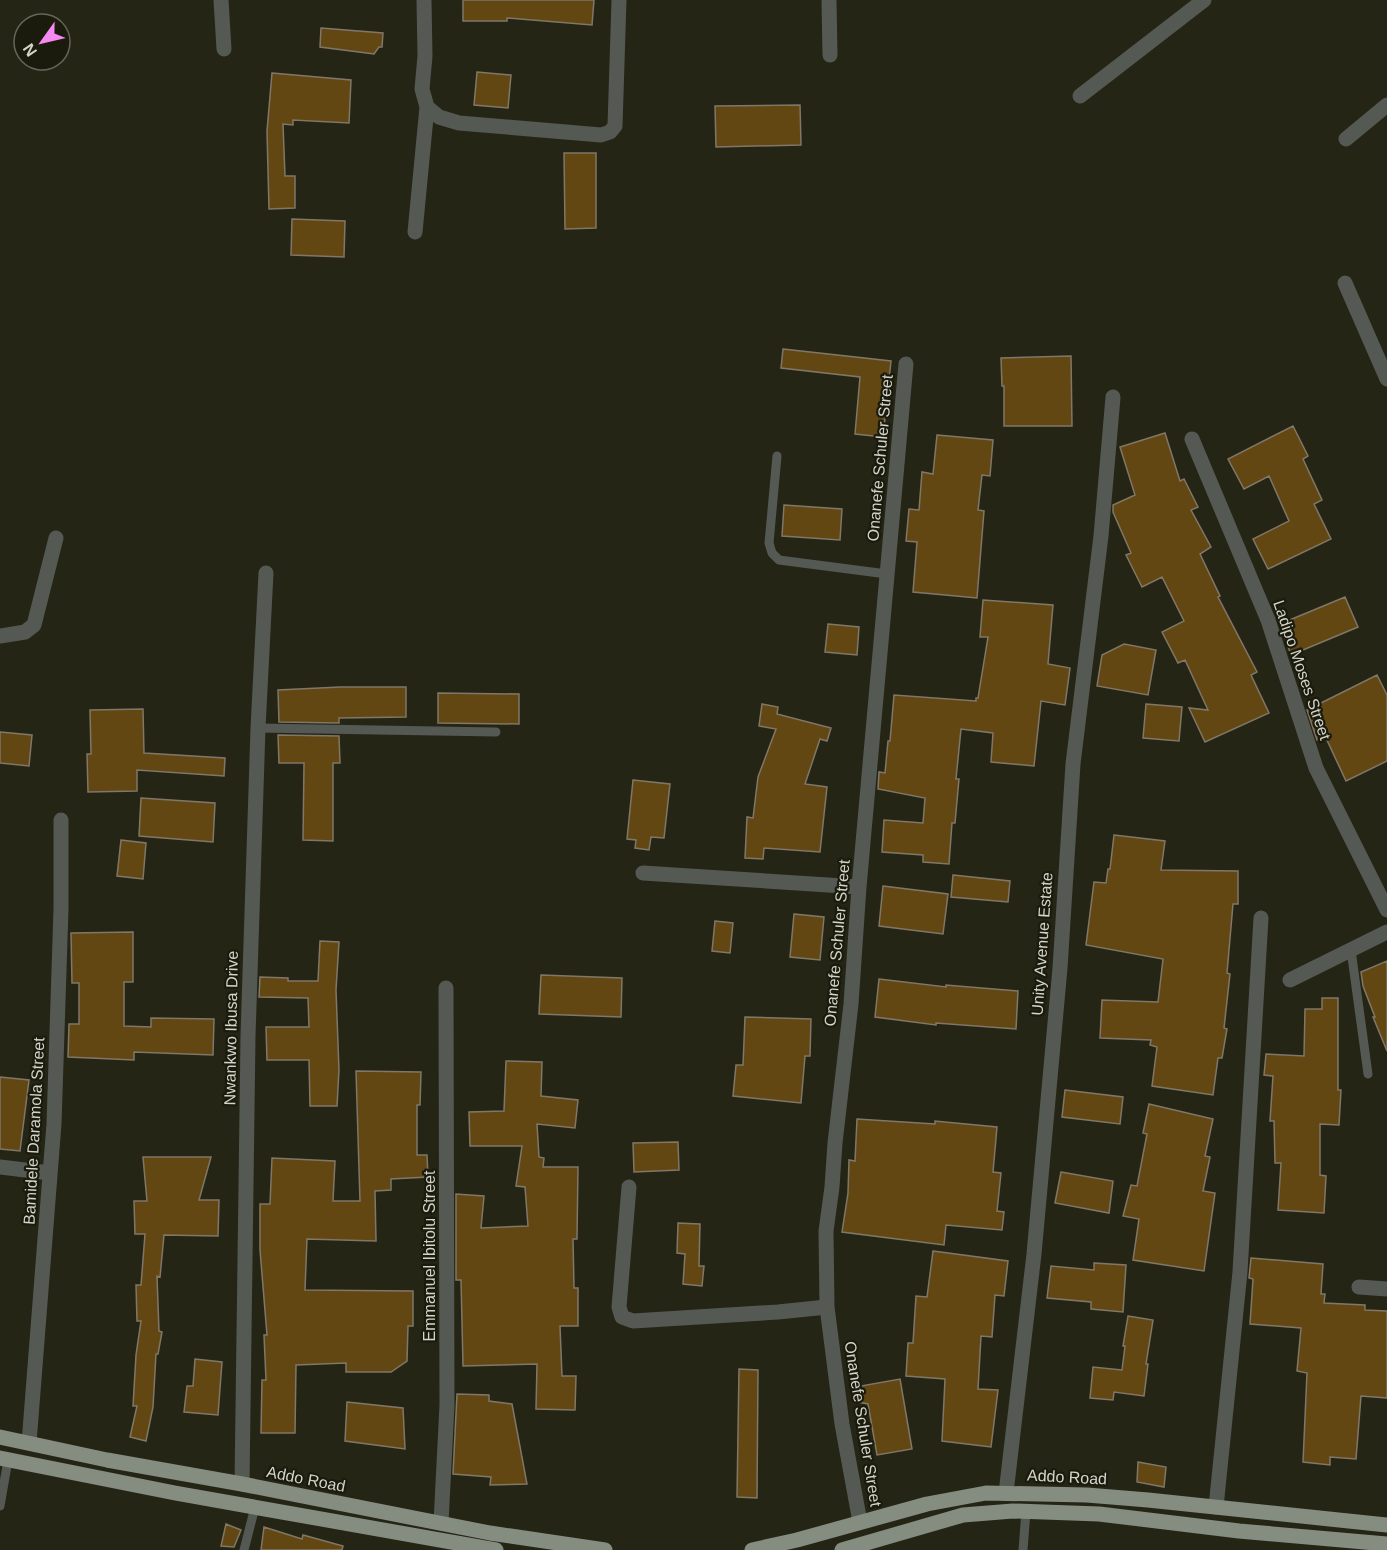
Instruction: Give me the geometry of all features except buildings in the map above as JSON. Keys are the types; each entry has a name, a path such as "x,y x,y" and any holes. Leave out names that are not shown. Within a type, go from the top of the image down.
{"main road":[{"name":"Addo Road","path":"0,1437 107,1460 489,1533 605,1550"},
{"path":"4,1459 496,1550"},
{"name":"Addo Road","path":"752,1550 798,1540 952,1498 986,1493 1087,1495 1387,1525"},
{"path":"842,1550 963,1515 1026,1511 1099,1514 1347,1545 1387,1544"}],"street":[{"path":"220,0 224,50"},
{"path":"415,232 427,107 422,89 425,56 424,0"},
{"path":"427,107 439,117 459,123 601,135 610,132 615,126 619,0"},
{"path":"829,0 830,56"},
{"path":"1080,96 1204,0"},
{"path":"1346,139 1387,105"},
{"path":"1345,283 1387,378"},
{"name":"Onanefe Schuler Street","path":"860,1522 842,1424 827,1307 826,1231 851,1004 859,886 906,364"},
{"name":"Unity Avenue Estate","path":"1006,1493 1034,1254 1060,968 1072,775 1101,536 1113,397"},
{"name":"Ladipo Moses Street","path":"1192,439 1268,621 1316,768 1387,910"},
{"path":"0,636 25,632 34,625 56,538"},
{"name":"Nwankwo Ibusa Drive","path":"242,1484 248,1036 258,728 267,573"},
{"name":"Bamidele Daramola Street","path":"29,1443 50,1173 57,1048 61,820"},
{"path":"642,873 859,886"},
{"path":"1216,1507 1240,1272 1261,918"},
{"path":"1290,980 1387,932"},
{"name":"Emmanuel Ibitolu Street","path":"441,1523 447,1393 446,988"},
{"path":"0,1167 50,1173"},
{"path":"629,1187 618,1306 622,1317 633,1322 827,1307"},
{"path":"1359,1287 1387,1289"}],"lane":[{"path":"777,456 769,543 772,552 780,560 887,574"},
{"path":"258,728 496,732"},
{"path":"1351,950 1368,1074"},
{"path":"0,1506 4,1459"},
{"path":"243,1550 255,1507"},
{"path":"1023,1550 1026,1511"}]}
